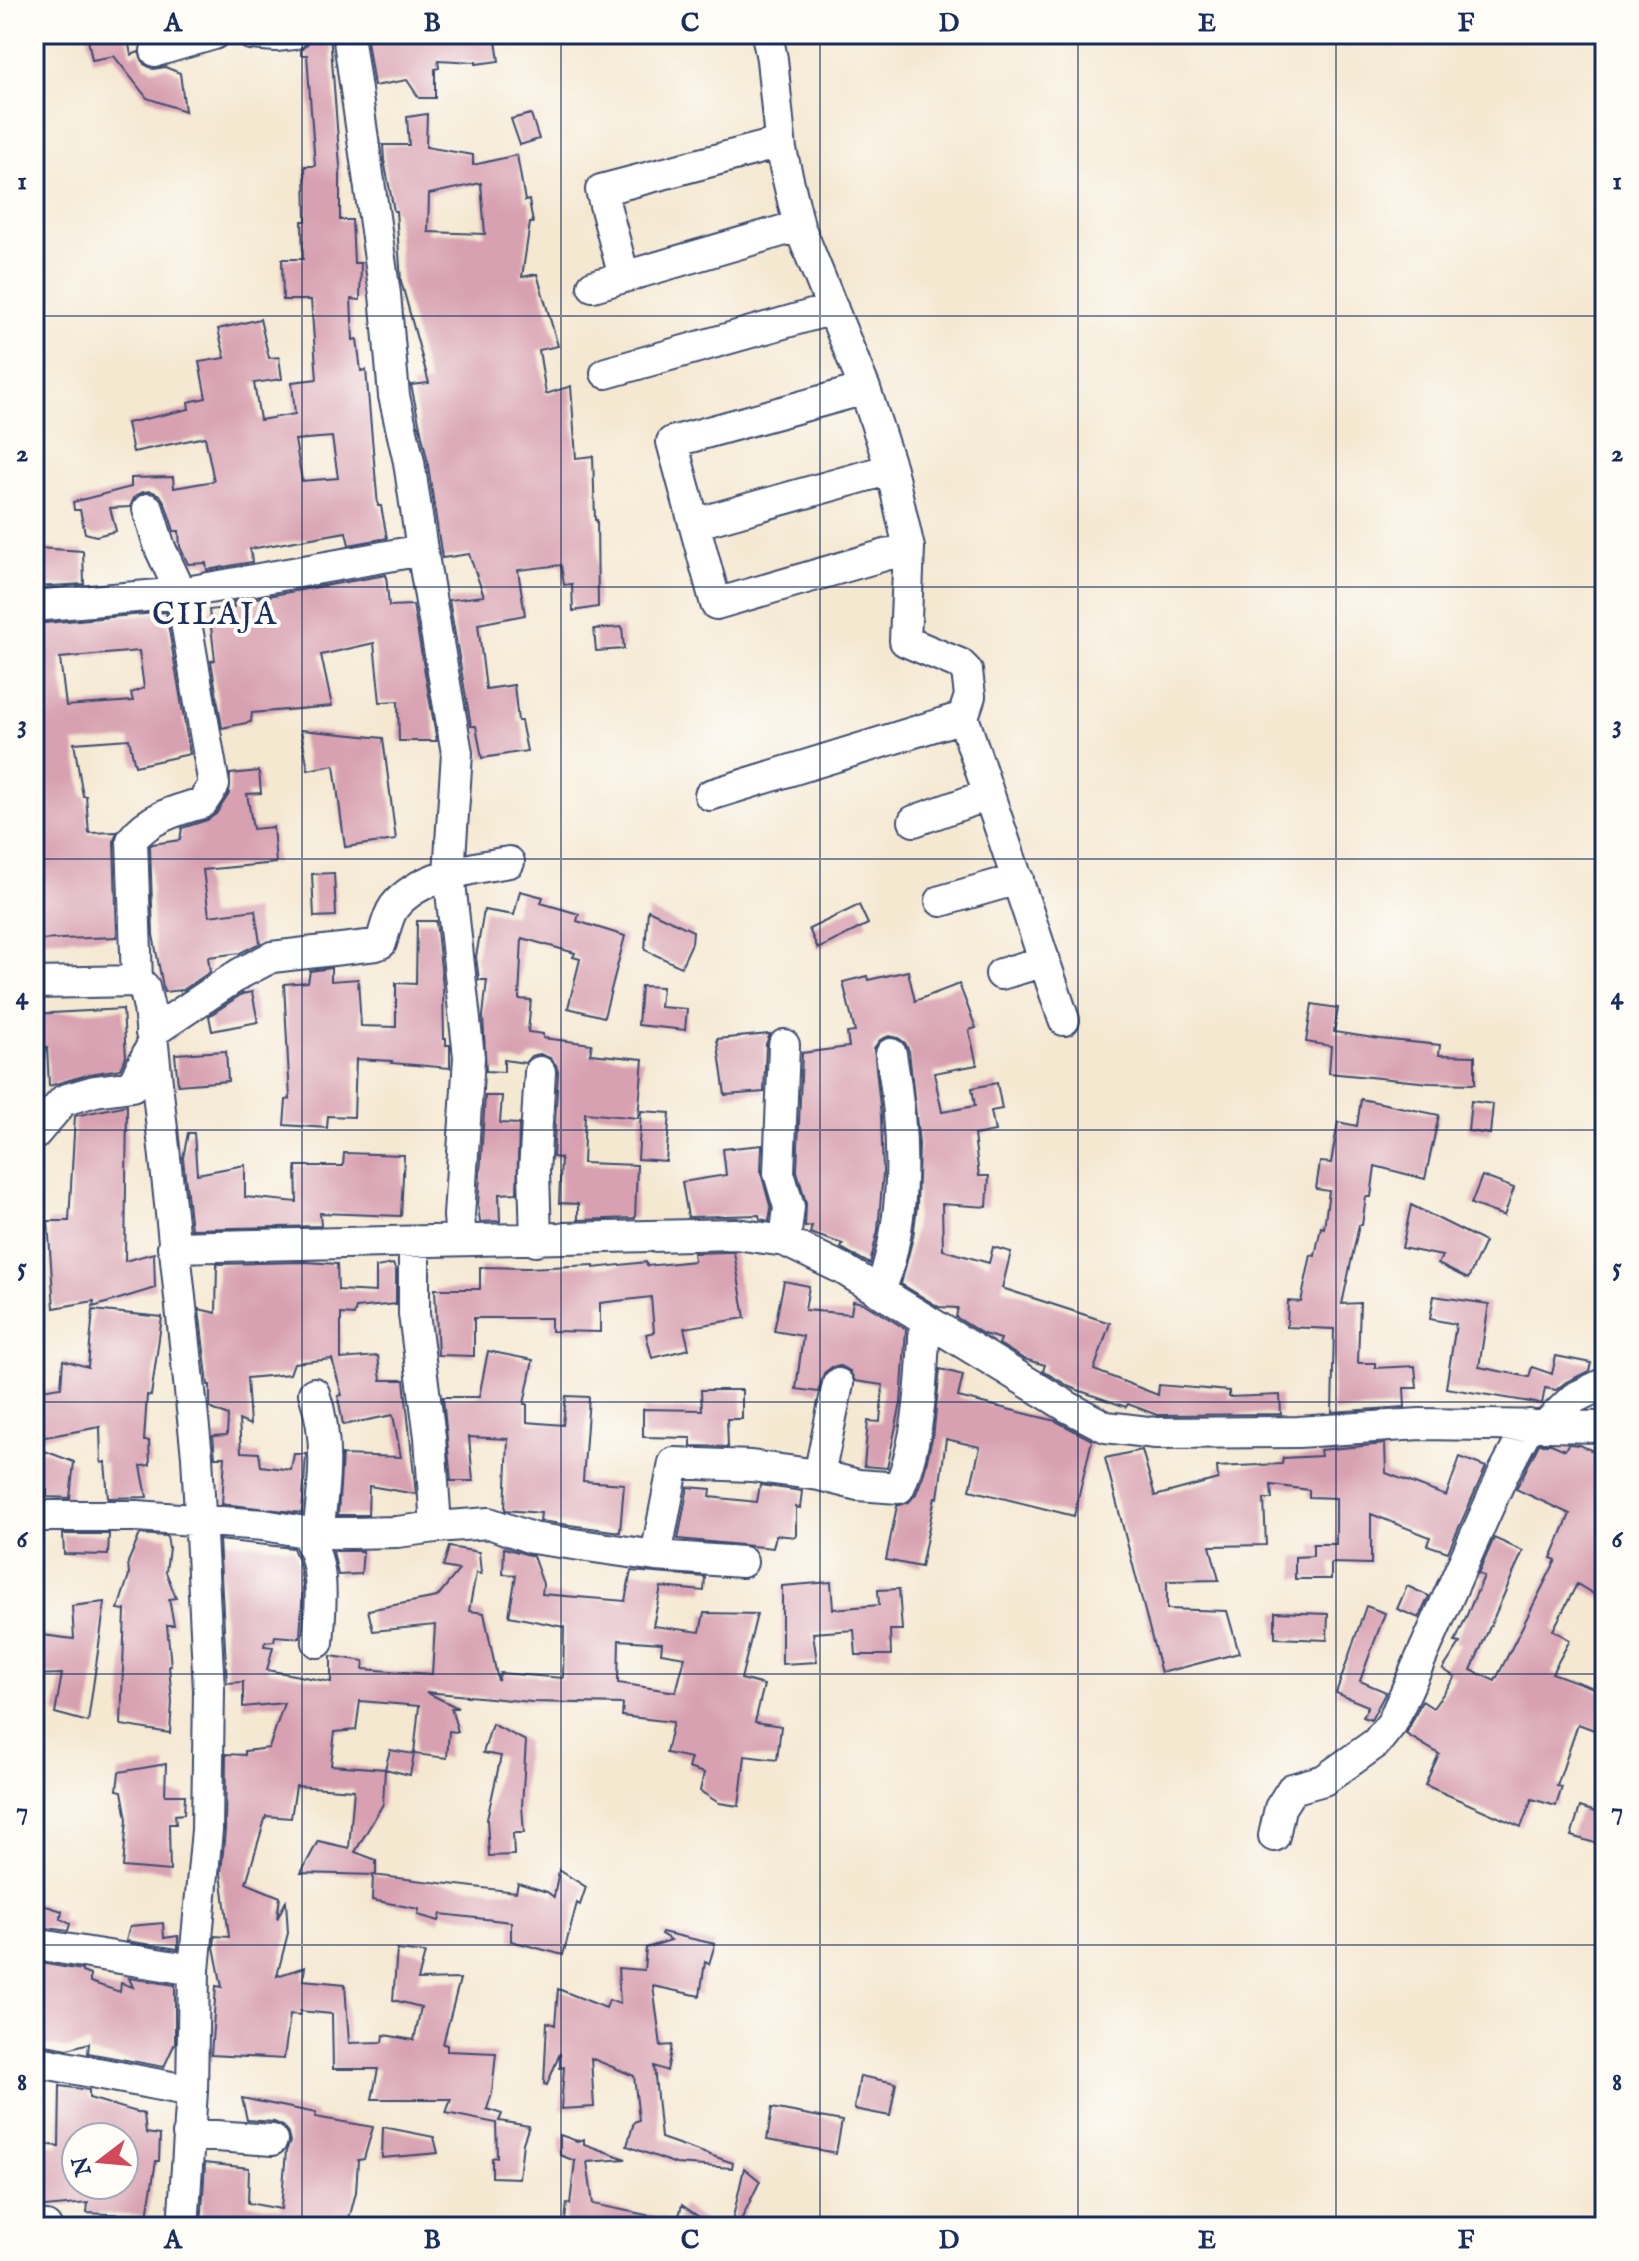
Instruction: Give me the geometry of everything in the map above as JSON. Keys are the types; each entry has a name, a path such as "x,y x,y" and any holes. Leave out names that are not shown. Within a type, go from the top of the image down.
{"street":[{"path":"156,51 214,34"},
{"path":"251,34 293,34"},
{"path":"348,34 385,294 394,396 409,462 457,753 449,873 469,1057 459,1216 461,1240"},
{"path":"767,34 780,143 799,226 865,389 891,469 909,548 905,641 960,664 967,671 970,696 963,717 1064,1020"},
{"path":"624,277 601,190 780,143"},
{"path":"593,286 799,226"},
{"path":"606,373 833,309"},
{"path":"865,389 672,442 716,604 909,548"},
{"path":"694,524 891,469"},
{"path":"137,981 132,840 148,824 177,810 202,803 214,785 181,593 160,548 148,509"},
{"path":"34,606 181,593 422,550"},
{"path":"710,795 963,717"},
{"path":"914,821 988,795"},
{"path":"34,1135 64,1100 95,1091 132,1086 151,1039 241,973 272,957 361,948 381,943 395,906 422,885 449,873 509,862"},
{"path":"941,901 1018,879"},
{"path":"1001,974 1045,961"},
{"path":"34,983 137,981 144,987 151,1039 197,1456 209,1705 207,1830 194,1970 192,2091 183,2227"},
{"path":"784,1045 779,1173 789,1207 785,1241"},
{"path":"880,1292 892,1259 901,1186 901,1111 891,1054"},
{"path":"536,1241 534,1172 540,1072"},
{"path":"173,1247 736,1234 785,1241 843,1269 1068,1407 1106,1427 1156,1433 1298,1432 1420,1424 1605,1427"},
{"path":"414,1241 414,1314 430,1437 436,1527"},
{"path":"656,1556 674,1463 751,1466 819,1475 858,1485 899,1488 905,1475 920,1399 925,1319"},
{"path":"1274,1836 1280,1808 1292,1789 1324,1780 1376,1743 1392,1723 1503,1474 1538,1425 1574,1398 1605,1383"},
{"path":"819,1475 838,1384"},
{"path":"314,1393 321,1412 326,1468 312,1532 321,1599 318,1642"},
{"path":"34,1516 137,1516 264,1525 312,1532 397,1532 489,1523 532,1538 656,1556 742,1562"},
{"path":"34,1944 194,1970"},
{"path":"34,2061 192,2091"},
{"path":"188,2134 272,2140"},
{"path":"34,2226 46,2227"}],"building":[{"path":"87,34 127,34 131,55 139,52 144,64 153,69 165,67 180,73 185,111 147,98 114,56 92,60"},
{"path":"311,34 330,34 340,166 340,220 352,220 354,263 361,263 360,300 351,299 353,340 357,339 361,371 366,370 378,506 381,506 387,538 349,545 346,532 250,549 252,562 207,570 206,563 188,564 180,547 179,531 174,531 165,503 160,495 151,491 135,496 130,507 110,508 116,531 96,536 85,533 80,510 74,510 73,502 131,487 131,478 173,477 174,488 214,481 205,437 133,452 127,423 189,409 188,402 206,398 199,362 225,358 218,329 260,319 269,358 279,357 282,379 254,383 260,420 295,414 292,382 317,379 311,300 283,300 282,259 303,259 305,166 315,166 307,55 301,55 301,50 309,42","holes":["332,437 338,478 302,481 295,440"]},
{"path":"366,34 495,34 499,61 476,64 438,60 435,98 419,98 407,80 374,86"},
{"path":"427,114 426,147 473,155 473,165 517,155 525,201 529,200 533,223 530,223 522,277 537,274 558,346 539,350 546,394 571,386 576,458 593,456 598,607 573,611 572,584 564,585 561,565 518,570 525,615 478,624 486,689 514,685 518,721 521,721 527,751 482,758 476,726 471,726 449,600 484,596 469,554 442,558 427,459 411,385 429,383 401,281 396,211 384,160 383,145 409,145 407,117","holes":["481,183 485,234 428,232 429,194"]},
{"path":"531,114 539,139 520,145 511,119"},
{"path":"37,548 83,551 84,584 35,587"},
{"path":"386,575 389,606 413,605 437,741 399,741 398,701 380,702 374,643 321,655 332,706 252,713 251,722 222,728 211,661 215,660 209,610 234,607 233,602"},
{"path":"166,612 190,754 135,766 129,739 74,743 83,796 86,796 89,833 117,832 114,841 117,937 34,940 34,792 42,792 34,745 34,624","holes":["139,651 144,688 131,693 133,701 66,706 60,658"]},
{"path":"622,627 624,649 596,651 594,629"},
{"path":"301,730 383,738 396,840 345,847 334,765 308,770"},
{"path":"259,771 261,793 247,794 253,829 273,827 276,863 203,870 209,916 255,910 260,943 240,953 208,957 210,972 183,990 164,992 153,935 150,846 180,840 182,828 216,814 229,794 230,774"},
{"path":"334,873 336,916 314,917 312,874"},
{"path":"520,891 543,897 541,903 579,914 577,921 625,936 604,1017 568,1008 580,959 573,957 575,953 522,938 519,999 531,1000 528,1032 543,1034 543,1038 592,1044 590,1054 643,1059 638,1118 585,1113 583,1163 637,1165 635,1218 578,1220 578,1204 559,1203 561,1158 553,1157 558,1072 550,1058 540,1054 531,1056 525,1063 504,1060 504,1072 486,1071 483,1016 487,980 479,980 476,957 484,910 514,915"},
{"path":"859,905 868,924 818,949 809,929"},
{"path":"648,910 693,931 692,943 681,967 645,950"},
{"path":"417,921 436,921 443,987 444,1039 446,1045 450,1045 450,1068 356,1059 354,1117 328,1116 327,1128 284,1125 286,1100 290,1099 284,984 308,982 310,971 331,968 331,981 358,979 361,1026 396,1027 396,983 416,984"},
{"path":"908,971 915,1001 959,984 976,1028 969,1030 977,1065 934,1073 942,1112 975,1106 972,1088 997,1083 1002,1109 991,1111 995,1131 974,1135 979,1176 989,1176 987,1207 942,1204 943,1250 989,1263 993,1247 1011,1252 1002,1288 1110,1323 1094,1370 1158,1395 1159,1385 1229,1391 1229,1397 1280,1395 1281,1414 1157,1415 1128,1404 1126,1407 1072,1388 1043,1371 1045,1365 1024,1359 999,1344 1001,1339 983,1334 956,1317 958,1308 939,1307 901,1284 917,1206 919,1144 909,1051 898,1038 889,1036 880,1040 874,1048 883,1173 878,1230 870,1264 841,1248 843,1244 810,1233 812,1226 805,1227 806,1203 797,1171 802,1053 849,1047 847,1033 855,1032 843,982"},
{"path":"641,986 662,987 660,1007 687,1009 685,1030 638,1025"},
{"path":"252,992 258,1022 212,1031 209,1016 242,994"},
{"path":"1312,1004 1338,1008 1334,1032 1440,1045 1439,1055 1475,1056 1475,1084 1329,1073 1331,1046 1306,1042"},
{"path":"123,1009 126,1057 120,1069 49,1086 47,1047 34,1047 34,1014"},
{"path":"770,1034 766,1044 764,1092 725,1095 717,1039"},
{"path":"226,1051 228,1081 178,1085 175,1054"},
{"path":"485,1096 502,1096 500,1123 519,1124 517,1193 499,1194 500,1221 480,1222 478,1205"},
{"path":"1361,1099 1439,1115 1425,1179 1375,1166 1371,1197 1366,1197 1342,1304 1360,1303 1358,1363 1375,1363 1375,1368 1415,1366 1417,1388 1404,1388 1405,1407 1332,1412 1334,1329 1287,1327 1288,1301 1301,1302 1311,1255 1315,1256 1321,1227 1324,1228 1329,1191 1316,1189 1320,1162 1331,1163 1338,1122 1357,1126"},
{"path":"1471,1101 1493,1104 1490,1134 1468,1131"},
{"path":"127,1105 125,1261 154,1253 155,1288 93,1307 94,1301 54,1308 48,1221 69,1221 75,1116"},
{"path":"641,1111 670,1113 666,1161 638,1159"},
{"path":"188,1133 194,1133 197,1174 245,1165 245,1197 297,1202 296,1166 343,1166 344,1153 404,1155 401,1216 320,1213 321,1226 191,1229 183,1158"},
{"path":"762,1145 761,1173 771,1209 769,1221 760,1219 759,1215 688,1217 682,1182 726,1175 723,1149"},
{"path":"1482,1176 1514,1188 1504,1216 1471,1204"},
{"path":"1411,1205 1485,1242 1468,1279 1438,1264 1442,1256 1402,1248"},
{"path":"734,1252 745,1318 684,1328 689,1349 652,1358 646,1334 654,1332 651,1297 600,1303 600,1332 551,1331 551,1318 474,1318 474,1356 438,1355 435,1289 480,1289 480,1267 594,1265 594,1268 646,1262 647,1266 694,1261 693,1253"},
{"path":"217,1264 337,1264 338,1290 376,1292 376,1267 393,1264 396,1271 396,1304 356,1308 354,1315 341,1314 341,1359 378,1356 381,1380 404,1380 416,1494 369,1486 368,1515 338,1515 342,1455 401,1457 393,1415 343,1425 338,1396 342,1395 332,1359 294,1363 290,1374 247,1378 250,1425 239,1420 241,1452 259,1453 261,1466 291,1470 294,1454 306,1454 302,1513 222,1504 225,1457 215,1457 213,1436 227,1435 228,1416 210,1408 210,1385 199,1309 216,1313"},
{"path":"784,1281 809,1286 805,1310 851,1314 853,1301 863,1303 906,1329 901,1403 887,1468 864,1466 868,1421 880,1422 883,1385 855,1381 850,1371 841,1366 832,1367 824,1373 818,1392 796,1389 803,1336 774,1331"},
{"path":"1434,1296 1489,1304 1479,1367 1529,1377 1532,1367 1552,1374 1556,1356 1591,1363 1589,1371 1556,1390 1545,1388 1542,1404 1446,1388 1456,1324 1430,1319"},
{"path":"93,1310 162,1317 151,1396 147,1395 144,1441 149,1441 150,1465 141,1466 147,1497 108,1498 105,1462 101,1463 100,1427 34,1439 34,1391 61,1387 63,1360 88,1367"},
{"path":"488,1351 533,1360 524,1404 527,1404 527,1422 563,1425 566,1396 589,1397 583,1481 624,1484 620,1532 540,1521 541,1513 505,1510 508,1439 469,1437 473,1481 451,1481 443,1397 479,1397"},
{"path":"940,1369 963,1375 958,1397 1056,1421 1092,1440 1074,1516 970,1490 980,1447 946,1439 938,1498 935,1497 921,1567 886,1560 897,1506 909,1502 916,1494 924,1473 934,1429"},
{"path":"701,1390 742,1390 742,1419 727,1419 728,1447 691,1446 691,1438 643,1437 643,1409 702,1410"},
{"path":"1385,1444 1386,1473 1446,1496 1460,1457 1486,1467 1448,1552 1427,1545 1430,1537 1371,1514 1371,1564 1331,1563 1331,1579 1295,1579 1295,1557 1313,1556 1313,1544 1336,1544 1336,1498 1309,1497 1309,1490 1271,1485 1272,1499 1264,1499 1266,1545 1210,1546 1219,1580 1167,1581 1167,1609 1227,1611 1239,1653 1161,1673 1105,1458 1142,1450 1155,1496 1218,1479 1217,1467 1282,1464 1283,1458 1321,1456 1320,1450"},
{"path":"1539,1444 1551,1444 1565,1450 1568,1444 1579,1445 1605,1456 1605,1601 1577,1584 1553,1630 1570,1640 1552,1673 1605,1692 1605,1734 1578,1724 1557,1786 1562,1787 1556,1806 1532,1799 1521,1827 1425,1785 1439,1754 1406,1734 1422,1701 1433,1708 1455,1677 1443,1669 1460,1643 1455,1642 1484,1576 1478,1574 1494,1538 1523,1551 1471,1670 1495,1681 1556,1560 1551,1558 1570,1514 1516,1489"},
{"path":"34,1447 74,1462 70,1498 47,1497 47,1490 34,1491"},
{"path":"760,1485 802,1491 800,1508 796,1507 796,1537 776,1535 773,1548 678,1539 688,1487 711,1489 710,1497 757,1502"},
{"path":"63,1534 109,1534 108,1555 64,1554"},
{"path":"140,1534 167,1536 169,1548 166,1572 176,1598 169,1599 174,1625 167,1625 172,1702 170,1733 121,1725 125,1610 118,1609 129,1575 128,1562"},
{"path":"219,1540 293,1548 303,1587 300,1638 275,1636 274,1641 265,1642 264,1646 273,1647 267,1670 331,1682 331,1656 364,1661 363,1669 432,1674 435,1625 373,1631 368,1610 437,1597 459,1570 443,1567 449,1547 479,1552 481,1574 476,1573 469,1611 484,1613 498,1681 500,1673 563,1678 564,1627 509,1616 516,1575 503,1574 504,1548 533,1556 543,1584 542,1594 625,1601 631,1571 705,1577 704,1591 661,1587 653,1626 700,1632 704,1613 757,1614 741,1679 764,1685 755,1722 781,1726 777,1760 745,1756 739,1806 719,1803 700,1791 704,1773 688,1768 691,1758 666,1753 673,1722 622,1716 623,1704 532,1702 426,1692 458,1708 451,1708 458,1732 449,1731 447,1758 414,1754 419,1706 360,1701 356,1730 335,1732 331,1765 385,1769 383,1804 355,1852 376,1860 376,1875 301,1873 318,1841 349,1848 354,1790 296,1786 291,1818 266,1816 246,1883 280,1897 277,1919 286,1901 288,1933 277,1976 305,1967 303,1980 345,1984 349,2043 383,2042 384,2035 414,2040 421,2007 393,2000 397,1950 425,1953 418,1980 460,1979 443,2044 447,2045 447,2051 496,2053 487,2109 502,2114 499,2121 529,2126 523,2143 519,2178 492,2177 492,2158 497,2157 496,2123 446,2113 451,2099 372,2099 378,2069 333,2069 332,2014 300,2011 300,2015 290,2014 284,2059 211,2055 216,1986 222,1987 214,1947 215,1936 229,1937 221,1873 226,1754 245,1755 245,1751 269,1748 284,1703 243,1707 243,1682 227,1683","holes":["619,1640 662,1643 661,1653 685,1657 676,1692 618,1683"]},
{"path":"333,1551 363,1551 361,1574 338,1575"},
{"path":"831,1582 833,1609 879,1605 878,1590 899,1589 902,1630 890,1630 891,1655 856,1655 854,1630 813,1633 817,1662 782,1664 782,1586"},
{"path":"1407,1586 1429,1596 1419,1618 1397,1609"},
{"path":"105,1602 88,1722 55,1713 62,1674 34,1675 34,1634 74,1639 72,1606"},
{"path":"1366,1606 1385,1613 1360,1681 1386,1692 1371,1720 1363,1717 1368,1706 1336,1693"},
{"path":"1275,1612 1328,1614 1327,1640 1275,1638"},
{"path":"492,1724 526,1741 522,1806 524,1833 513,1833 514,1855 489,1856 487,1819 501,1756 483,1753"},
{"path":"390,1750 414,1754 410,1775 385,1769"},
{"path":"166,1764 165,1795 185,1795 184,1814 175,1815 176,1824 169,1824 170,1871 123,1867 127,1819 122,1791 117,1790 119,1772"},
{"path":"1580,1807 1605,1815 1605,1846 1571,1836"},
{"path":"559,1870 586,1887 580,1905 577,1903 563,1955 511,1941 511,1922 441,1914 439,1921 418,1915 419,1909 372,1900 373,1875 516,1892 518,1883 554,1897"},
{"path":"34,1902 62,1911 61,1919 70,1924 68,1931 34,1926"},
{"path":"163,1923 164,1938 178,1936 178,1949 126,1941 130,1926"},
{"path":"662,1932 715,1944 709,1964 705,1962 700,1996 653,1986 661,2046 672,2045 667,2071 654,2066 661,2138 733,2163 732,2168 676,2164 627,2146 634,2122 639,2120 634,2076 591,2058 594,2107 561,2109 564,2067 560,2068 560,2053 547,2085 544,2084 547,2022 555,2025 558,1989 606,2008 609,2000 620,2004 618,1968 644,1970 646,1948 671,1940"},
{"path":"34,1962 82,1970 90,1975 90,1982 120,1992 121,1983 133,1987 129,1978 175,1985 175,2043 164,2067 88,2053 89,2043 68,2049 34,2043"},
{"path":"860,2076 896,2083 890,2116 854,2109"},
{"path":"60,2086 89,2090 89,2098 144,2114 146,2133 160,2135 159,2161 156,2161 147,2216 87,2213 88,2203 34,2208 34,2143 59,2146"},
{"path":"242,2098 316,2113 315,2117 373,2127 364,2159 358,2160 356,2192 347,2227 319,2227 301,2221 298,2227 201,2227 205,2163 249,2168 248,2203 281,2209 286,2151 290,2142 288,2133 283,2126 274,2122 247,2120"},
{"path":"772,2108 842,2121 836,2153 767,2140"},
{"path":"383,2127 434,2137 438,2153 382,2158"},
{"path":"560,2135 577,2141 584,2139 584,2144 626,2159 587,2162 593,2204 666,2219 666,2227 580,2227 565,2221 575,2161 560,2155"},
{"path":"744,2168 760,2181 739,2224 732,2222"},
{"path":"682,2205 713,2227 676,2227"}],"district":[{"name":"CILAJA","path":"215,615"}]}
